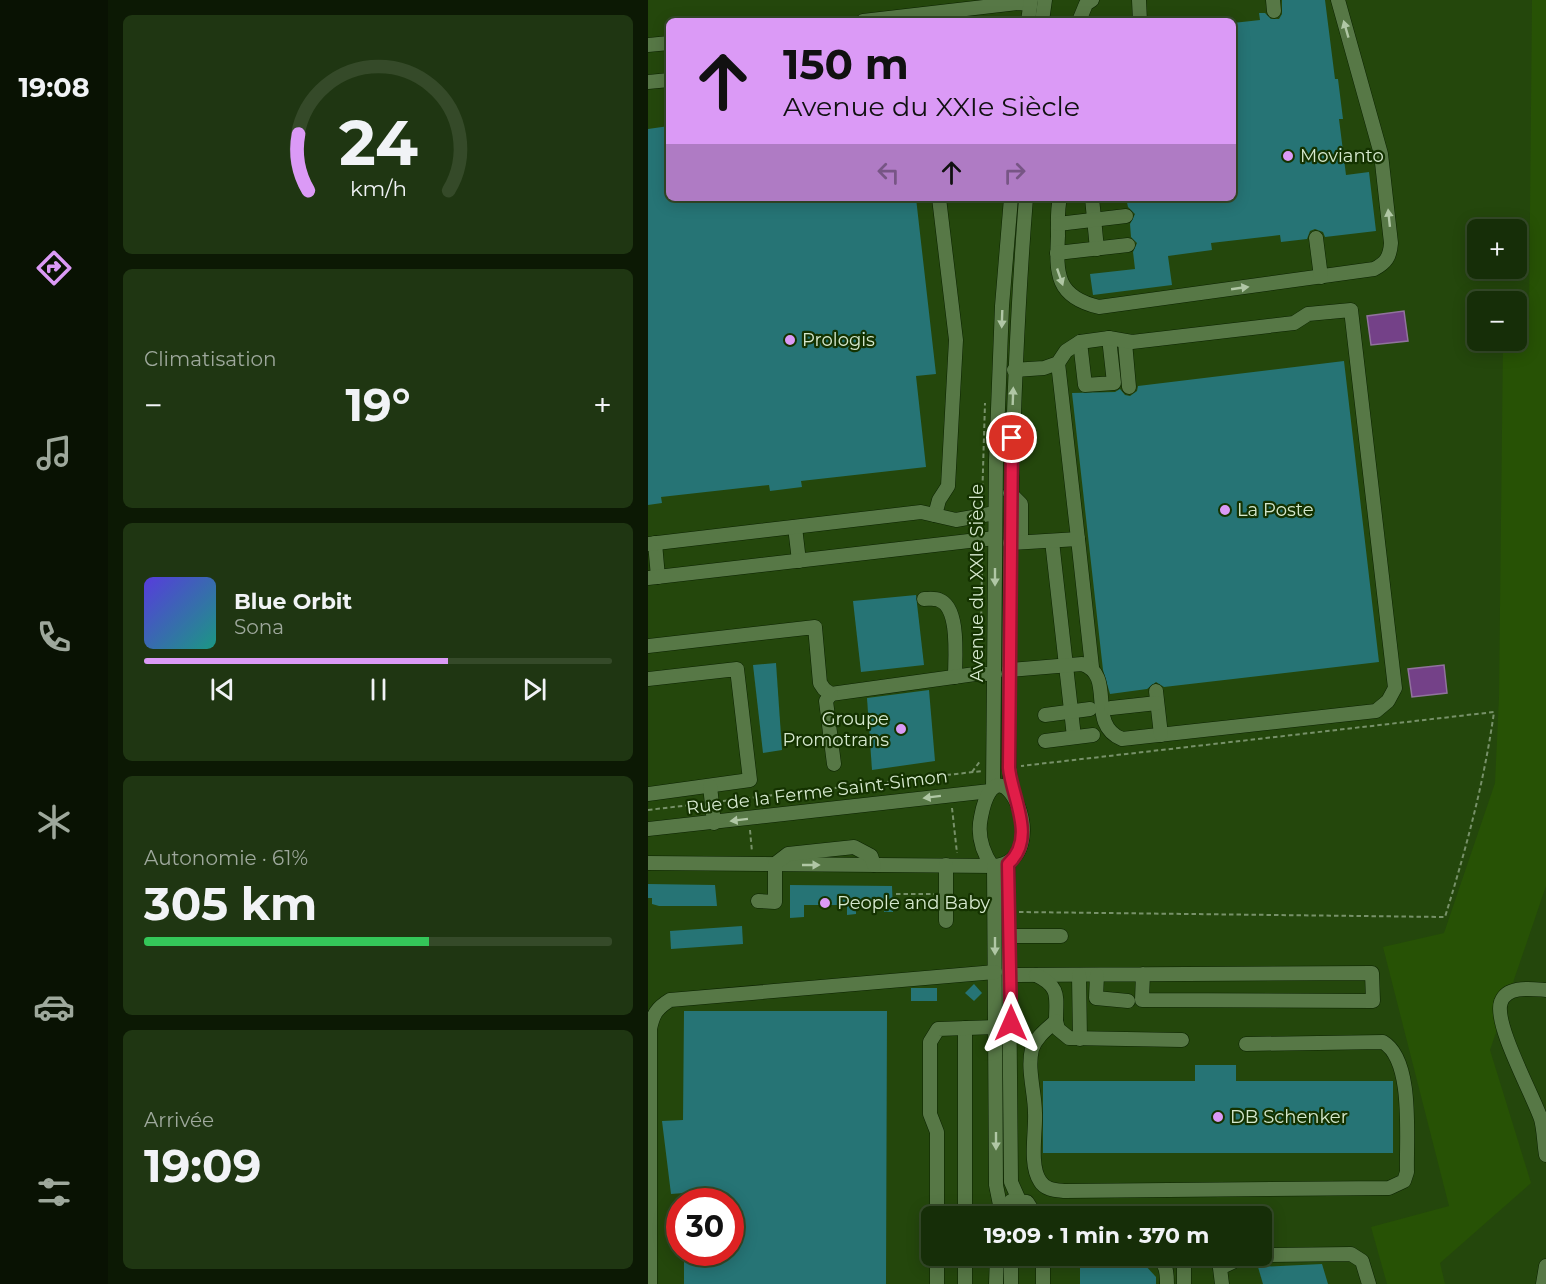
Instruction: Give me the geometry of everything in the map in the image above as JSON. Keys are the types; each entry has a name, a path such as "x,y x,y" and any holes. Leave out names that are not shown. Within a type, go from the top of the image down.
{"street":[{"path":"1042,18 1045,0"},
{"path":"1080,18 1086,4 1092,0"},
{"path":"1139,0 1140,18"},
{"path":"1060,201 1057,253 1060,282 1070,295 1083,303 1099,307 1321,277 1374,269 1384,264 1390,255 1391,243 1381,154 1338,0"},
{"path":"888,18 1031,2 1028,18"},
{"path":"648,45 666,43"},
{"path":"648,82 666,80"},
{"path":"935,515 939,500 948,486 956,340 939,201"},
{"name":"Avenue du XXIe Siècle","path":"1011,201 1002,306 995,538 1002,672 1009,768 1012,791 1021,816 1022,833 1020,848 998,865 985,855 979,826 983,808 992,790 1002,672 1016,543 1010,493 1014,370 1026,201"},
{"path":"1092,201 1097,249"},
{"path":"1058,224 1126,216"},
{"path":"1316,238 1321,277"},
{"path":"1057,253 1128,245"},
{"path":"1014,370 1044,368 1058,363 1066,351 1080,342 1109,338 1125,342 1294,324 1308,314 1351,310 1395,687 1388,701 1376,711 1122,739 1112,735 1104,724 1098,675 1092,667 1058,363"},
{"path":"1080,342 1085,385 1114,383 1109,338"},
{"path":"1125,342 1130,387"},
{"path":"995,513 956,520 921,512 652,544 653,578 995,538"},
{"path":"795,527 799,561"},
{"path":"1016,543 1078,539"},
{"path":"1052,541 1074,737"},
{"path":"924,599 938,599 950,608 954,619 955,677"},
{"path":"648,646 815,627 820,683 831,694 1066,665 1082,664 1092,667"},
{"path":"648,679 737,669 750,780 648,794"},
{"path":"831,694 826,701 834,764"},
{"path":"1111,708 1156,697 1161,735"},
{"path":"1045,715 1090,709"},
{"path":"1045,741 1093,735"},
{"path":"710,786 714,823"},
{"name":"Rue de la Ferme Saint-Simon","path":"648,830 992,790 1005,786 1012,791"},
{"path":"648,863 998,865"},
{"path":"758,901 775,902 775,864"},
{"path":"946,921 946,895 952,865"},
{"path":"998,865 1010,912 1011,1182 1019,1200 1030,1206"},
{"path":"998,865 995,972 996,1185 999,1206"},
{"path":"1010,936 1061,936"},
{"path":"650,1284 650,1029 653,1014 660,1006 670,1000 995,972"},
{"path":"1010,975 1097,975 1143,974 1372,973 1373,1001 1142,1000 1143,974"},
{"path":"1036,975 1050,982 1054,987 1056,1021 1058,1029 1064,1036 1080,1039 1182,1040"},
{"path":"1079,975 1080,1039"},
{"path":"1097,975 1096,998 1128,1001"},
{"path":"1546,990 1522,988 1506,995 1500,1003 1502,1026 1541,1120 1546,1155"},
{"path":"1056,1021 1039,1036 1033,1047 1031,1060 1035,1111 1035,1169 1040,1182 1047,1188 1065,1191 1389,1188 1404,1180 1407,1172 1405,1089 1401,1068 1390,1046 1383,1042 1246,1044"},
{"path":"937,1206 937,1132 930,1114 930,1042 938,1029 996,1027"},
{"path":"965,1028 965,1206"},
{"path":"1006,1206 1019,1200"},
{"path":"1272,1255 1351,1254 1362,1261 1370,1284"},
{"path":"937,1266 937,1284"},
{"path":"965,1266 965,1284"},
{"path":"996,1284 997,1266"},
{"path":"1011,1266 1011,1284"},
{"path":"1043,1266 1043,1284"},
{"path":"1165,1266 1167,1284"},
{"path":"1184,1266 1184,1284"},
{"path":"1222,1284 1220,1268 1224,1266"},
{"path":"1542,1284 1546,1266"}],"path":[{"path":"1009,768 1494,712 1485,771 1470,838 1445,917 1010,912"},
{"path":"648,810 993,769"},
{"path":"948,775 952,865"},
{"path":"745,798 754,864"},
{"path":"896,894 946,895"}],"shaded area":[{"path":"648,0 1546,0 1546,1284 648,1284"},
{"path":"1532,0 1546,0 1546,886 1490,1050 1531,1183 1440,1263 1445,1284 1387,1284 1371,1227 1449,1206 1383,947 1444,933 1495,783 1499,697 1503,351 1527,351 1527,320 1529,320"},
{"path":"1404,311 1408,341 1371,345 1367,316"},
{"path":"1444,665 1447,693 1412,697 1408,669"}],"building":[{"name":"Movianto","path":"1282,0 1325,0 1335,79 1338,79 1343,119 1339,119 1346,175 1369,172 1376,231 1325,237 1323,232 1315,229 1310,231 1307,239 1281,242 1280,235 1211,243 1212,250 1168,256 1172,285 1093,295 1090,274 1135,269 1133,252 1137,243 1131,237 1130,224 1135,214 1128,207 1127,201 1236,201 1236,23 1260,20 1259,13 1265,13 1271,19 1279,19 1282,14"},
{"name":"Prologis","path":"666,126 666,201 916,201 936,374 916,376 926,467 801,481 802,487 770,491 769,485 661,497 662,503 648,505 648,129"},
{"name":"La Poste","path":"1344,361 1379,662 1164,687 1156,682 1147,689 1110,694 1103,670 1072,393 1115,392 1120,389 1125,395 1130,396 1137,391 1138,386"},
{"name":"Groupe Promotrans","path":"916,595 924,665 861,672 853,601"},
{"name":"Groupe Promotrans","path":"776,663 782,750 763,753 753,665"},
{"name":"Groupe Promotrans","path":"929,690 935,761 872,770 867,698"},
{"path":"648,884 715,885 717,906 652,904 652,898 648,898"},
{"name":"People and Baby","path":"790,885 892,886 893,912 884,912 885,901 856,901 856,914 847,915 847,905 804,905 804,917 790,918"},
{"path":"742,926 743,944 671,949 670,931"},
{"path":"974,984 982,993 974,1001 965,993"},
{"path":"911,988 937,988 937,1001 911,1001"},
{"path":"684,1011 887,1011 886,1284 684,1284 684,1266 744,1266 744,1188 670,1188 662,1121 683,1120"},
{"name":"DB Schenker","path":"1195,1065 1236,1065 1236,1081 1393,1081 1393,1153 1043,1153 1043,1081 1195,1081"},
{"path":"1322,1264 1328,1284 1263,1284 1258,1267"},
{"path":"1080,1266 1146,1266 1156,1277 1156,1284 1080,1284"}],"place":[{"name":"Movianto","path":"1288,156"},
{"name":"Prologis","path":"790,340"},
{"name":"La Poste","path":"1225,510"},
{"name":"Groupe Promotrans","path":"901,729"},
{"name":"People and Baby","path":"825,903"},
{"name":"DB Schenker","path":"1218,1117"}],"route":[{"path":"1011,1023 1008,864 1020,848 1022,833 1021,816 1012,791 1009,768 1012,438"}]}
